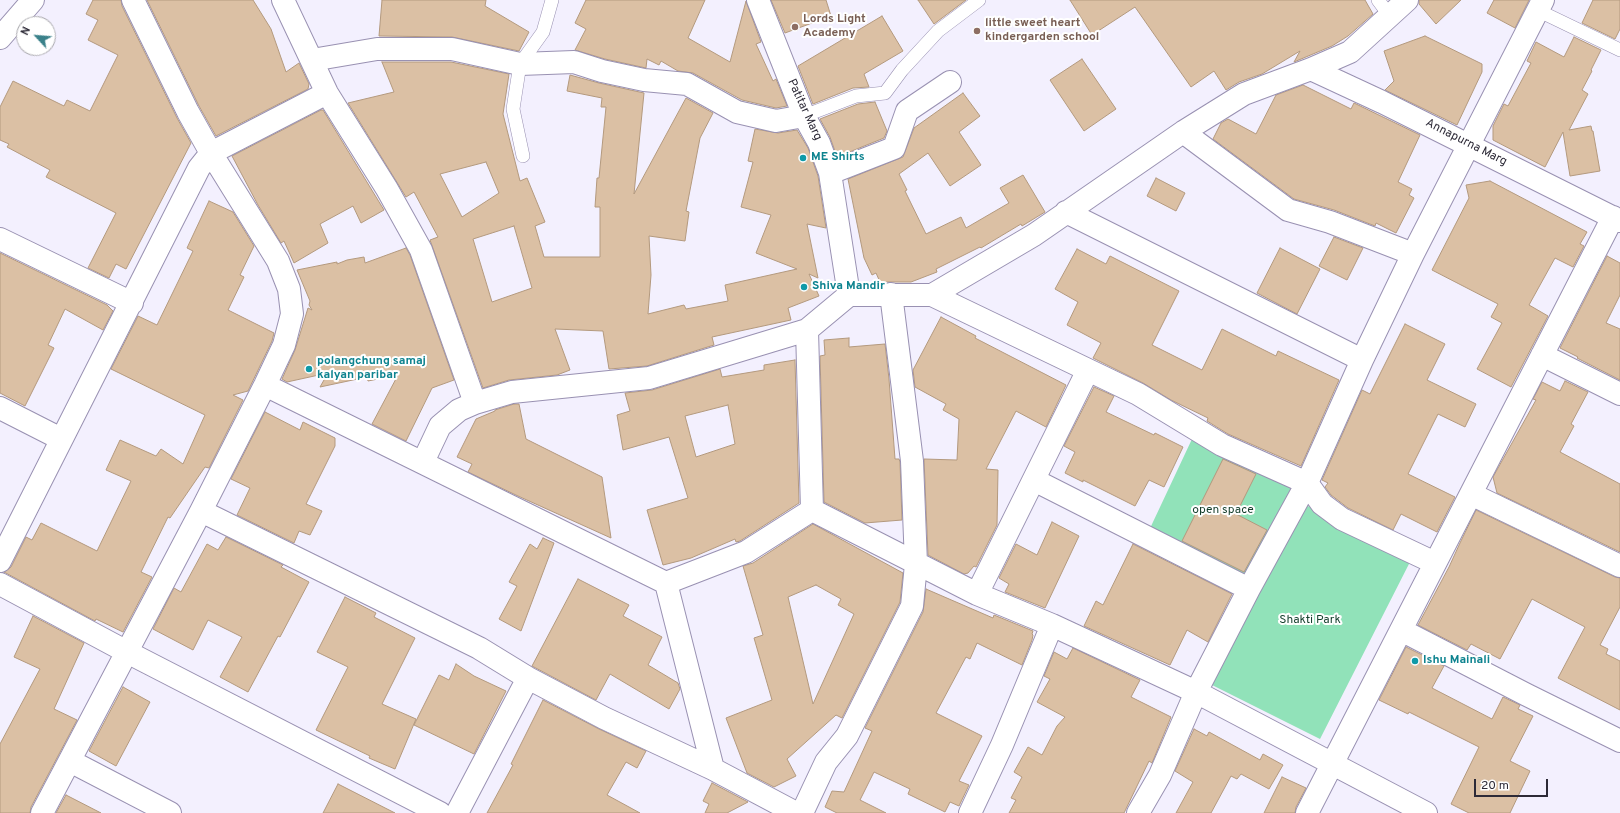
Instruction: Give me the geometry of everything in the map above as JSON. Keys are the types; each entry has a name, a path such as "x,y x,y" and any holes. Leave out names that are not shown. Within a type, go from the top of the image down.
{"street":[{"path":"0,38 33,0"},
{"path":"42,813 201,511 265,385 284,345 292,314 289,289 278,261 211,153 188,112 133,0"},
{"path":"283,0 327,94 387,188 420,250 475,403"},
{"name":"Patitar Marg","path":"758,0 804,116 819,143 830,173 849,295"},
{"path":"932,295 1034,235 1183,132 1244,94 1311,69 1350,52 1384,8 1407,0"},
{"path":"1138,813 1160,775 1196,692 1249,589 1307,483 1362,360 1413,254 1540,5"},
{"path":"312,60 377,49 452,49 520,64 574,62 602,72 644,80 687,84 737,112 745,114 776,121 804,116"},
{"name":"Annapurna Marg","path":"1311,69 1469,144 1616,219"},
{"path":"830,173 894,148 908,111 950,82"},
{"path":"0,561 200,168 211,153 327,94"},
{"path":"1183,132 1288,210 1330,222 1413,254"},
{"path":"1066,212 1362,360"},
{"path":"1307,813 1542,355 1616,219"},
{"path":"0,239 132,303"},
{"path":"802,813 826,762 847,736 912,606 916,564 912,461 891,294"},
{"path":"423,462 440,426 459,410 475,403 512,392 649,378 807,330 849,295 932,295 1138,394 1222,444 1307,483 1322,504 1342,519 1435,563"},
{"path":"807,330 812,510"},
{"path":"1542,355 1620,394"},
{"path":"977,594 1088,370"},
{"path":"265,385 666,583 746,552 812,510"},
{"path":"0,408 61,439"},
{"path":"1034,480 1249,589"},
{"path":"1471,494 1620,566"},
{"path":"812,510 977,594 1052,624 1196,692 1426,813"},
{"path":"201,511 479,648 528,678 604,718 712,769 796,813"},
{"path":"666,583 712,769"},
{"path":"0,584 127,652 440,813"},
{"path":"970,813 1002,745 1052,624"},
{"path":"1401,630 1620,741"},
{"path":"457,813 528,678"},
{"path":"70,761 170,813"}],"lane":[{"path":"523,156 513,108 520,64 544,32 552,0"},
{"path":"804,116 856,96 885,93 902,70 938,31 979,0"},
{"path":"1540,5 1620,50"}],"green space":[{"name":"open space","path":"1192,439 1303,484 1249,589 1145,539"},
{"name":"Shakti Park","path":"1300,502 1412,558 1320,739 1208,683"}],"building":[{"path":"93,0 121,0 122,6 177,118 191,143 126,269 116,264 109,278 88,268 116,213 46,177 50,170 7,147 9,144 0,140 0,107 13,81 64,106 67,100 90,111 118,55 88,40 98,20 86,14"},
{"path":"147,0 253,0 271,29 286,72 299,63 309,84 308,89 216,136 199,106"},
{"path":"382,0 486,0 485,6 529,32 519,51 452,37 379,36"},
{"path":"586,0 705,0 688,38 730,62 746,1 761,42 756,44 773,81 776,79 787,106 776,108 742,100 693,73 678,71 661,61 659,65 647,59 646,68 605,59 575,50 586,29 575,23"},
{"path":"771,0 826,0 831,16 785,33"},
{"path":"918,0 966,0 934,24"},
{"path":"1070,0 1365,0 1373,14 1348,36 1332,46 1294,62 1300,51 1262,74 1239,82 1226,90 1214,71 1191,87 1135,7 1092,35"},
{"path":"1419,0 1461,0 1436,24 1419,4"},
{"path":"1494,0 1529,0 1515,28 1487,13"},
{"path":"1593,0 1620,0 1620,29 1615,39 1582,23"},
{"path":"882,16 903,51 864,74 869,87 853,88 813,104 798,66"},
{"path":"1425,36 1482,64 1482,72 1457,125 1385,90 1394,81 1384,51"},
{"path":"1574,37 1601,50 1582,90 1588,94 1569,130 1591,126 1600,171 1570,176 1563,132 1545,167 1493,140 1493,126 1504,104 1508,106 1531,63 1527,61 1536,42 1564,57"},
{"path":"1082,59 1116,109 1084,131 1050,80"},
{"path":"382,62 451,62 509,74 503,114 520,181 527,178 545,222 535,226 544,257 600,257 600,207 595,207 606,107 601,107 602,98 567,91 570,75 644,93 634,194 686,98 713,113 700,138 686,211 689,212 685,241 649,236 651,275 648,314 684,305 686,309 728,301 725,285 797,269 756,253 771,215 741,207 753,162 748,161 755,129 778,133 797,130 808,148 818,176 826,228 807,224 818,278 809,274 819,296 788,308 791,320 712,337 714,345 647,366 609,369 603,331 555,329 570,370 557,375 509,380 483,388 430,240 438,237 414,192 406,197 348,103 394,92","holes":["486,162 499,193 462,217 440,174","514,226 532,288 492,302 473,239"]},
{"path":"1303,85 1351,109 1354,103 1420,135 1398,182 1412,189 1409,195 1414,198 1396,233 1376,223 1375,226 1334,210 1294,199 1213,139 1221,123 1228,119 1256,134 1276,95"},
{"path":"963,93 980,116 959,132 981,165 950,186 928,153 899,174 907,190 905,191 926,234 961,217 966,228 1009,203 1000,188 1023,175 1045,212 1022,226 1021,224 981,248 980,247 936,269 937,272 911,282 880,282 876,273 872,275 864,258 848,179 903,157 914,128"},
{"path":"875,102 887,131 884,138 837,157 830,137 820,119 858,104"},
{"path":"323,110 384,210 361,223 353,206 320,224 328,243 294,263 284,241 281,243 258,205 232,156"},
{"path":"1156,178 1185,193 1176,211 1147,196"},
{"path":"1490,181 1587,232 1580,244 1584,246 1573,267 1555,258 1529,305 1548,316 1511,387 1477,369 1502,323 1491,317 1498,304 1432,270 1469,198 1466,185"},
{"path":"209,201 233,212 254,246 240,275 244,277 228,310 274,333 272,341 248,391 233,395 243,400 209,468 205,467 170,518 168,517 141,572 152,577 123,632 96,619 95,621 4,572 11,567 26,537 32,540 41,523 97,551 131,481 106,470 120,440 156,456 161,449 183,464 205,415 111,369 138,316 157,325 193,251 187,248"},
{"path":"1334,237 1363,248 1347,280 1319,266"},
{"path":"406,248 410,255 454,380 432,388 406,441 372,424 398,375 368,381 367,377 320,387 328,373 287,382 282,379 295,350 308,308 312,310 309,305 310,301 297,270 337,262 337,264 347,260 364,257 365,263"},
{"path":"1280,248 1320,269 1297,314 1257,293"},
{"path":"1077,249 1106,264 1110,256 1179,291 1152,345 1202,370 1222,329 1276,356 1278,351 1339,380 1301,466 1228,434 1207,421 1208,418 1093,358 1101,343 1067,325 1078,302 1055,289"},
{"path":"0,253 107,305 113,311 103,330 65,309 48,345 54,348 25,406 0,393"},
{"path":"1607,256 1620,263 1620,295 1606,323 1620,329 1620,380 1560,348"},
{"path":"941,317 976,336 975,338 1066,385 1046,427 1016,411 986,469 998,470 997,525 976,567 974,566 968,573 964,574 928,555 924,459 957,460 959,419 943,410 946,404 915,387 913,370"},
{"path":"1405,324 1445,344 1427,380 1476,404 1465,427 1438,414 1408,474 1455,497 1437,532 1401,514 1393,530 1348,508 1331,495 1325,487 1328,483 1322,480 1362,390 1370,394"},
{"path":"849,338 849,347 885,344 895,459 899,459 900,462 902,520 865,523 824,502 820,356 825,355 824,340"},
{"path":"795,360 799,503 740,541 736,542 735,539 691,558 663,565 647,510 688,498 669,437 623,450 617,415 630,411 625,393 652,390 720,369 722,377 764,370 764,365","holes":["728,405 735,444 696,457 685,416"]},
{"path":"1565,381 1588,392 1571,424 1574,426 1560,452 1620,484 1620,552 1497,493 1493,477 1536,400 1533,399 1542,382 1560,391"},
{"path":"1094,387 1114,396 1106,412 1183,447 1164,487 1149,480 1135,506 1083,480 1083,482 1065,473 1075,452 1064,446"},
{"path":"514,404 519,404 526,439 602,477 611,538 468,472 472,464 457,457 476,419 495,410"},
{"path":"265,412 300,430 303,422 335,438 335,446 306,504 322,511 310,535 299,531 294,543 237,515 250,488 231,479"},
{"path":"1223,459 1256,474 1236,514 1267,530 1244,572 1182,541"},
{"path":"1476,510 1615,577 1620,578 1620,607 1600,645 1608,649 1606,654 1620,661 1620,710 1558,678 1585,627 1532,599 1500,659 1471,644 1467,650 1418,625 1449,567"},
{"path":"1052,522 1079,536 1045,608 1005,592 1009,584 999,578 1016,544 1037,555"},
{"path":"813,524 903,573 900,602 842,718 836,715 787,759 796,776 774,787 747,773 726,718 772,700 754,638 763,635 743,566 753,563","holes":["816,585 841,599 838,605 854,614 813,704 788,597"]},
{"path":"226,537 283,565 281,567 309,582 280,637 278,636 248,692 220,677 242,637 208,620 193,650 153,629 174,588 181,592 207,544 218,550"},
{"path":"543,538 554,543 521,631 499,619 517,586 509,582 530,544 537,549"},
{"path":"1133,544 1232,594 1208,642 1187,630 1170,665 1084,626 1096,601 1103,605"},
{"path":"578,579 629,605 623,616 662,637 648,665 678,683 680,689 669,709 610,674 596,700 532,666"},
{"path":"926,589 993,618 994,615 1033,631 1032,640 1022,665 977,643 970,659 966,657 936,713 982,736 959,781 969,785 959,806 950,802 945,812 908,794 910,789 874,772 860,800 886,813 837,813 825,807 832,791 844,792 872,731 865,728 923,612"},
{"path":"345,597 376,613 374,617 415,638 382,704 416,719 395,769 369,758 370,756 316,730 348,667 317,652"},
{"path":"33,616 84,643 54,709 77,720 31,807 30,813 0,813 0,744 40,669 14,657"},
{"path":"1406,647 1444,666 1432,688 1492,719 1503,697 1520,705 1518,709 1533,716 1510,761 1530,771 1510,813 1469,813 1451,804 1479,747 1409,712 1408,714 1379,700"},
{"path":"1073,648 1140,680 1131,697 1171,717 1152,763 1149,761 1124,813 1009,813 1016,800 1011,798 1022,777 1014,772 1028,747 1042,755 1057,726 1065,717 1037,702 1050,679 1044,676 1054,652 1067,659"},
{"path":"456,664 474,676 506,691 474,754 414,725 439,675 449,680"},
{"path":"123,687 150,702 116,766 89,751"},
{"path":"543,700 646,751 637,768 626,762 607,795 640,813 487,813 513,765 511,764"},
{"path":"1194,729 1207,736 1209,732 1260,760 1263,754 1283,765 1269,789 1241,774 1237,779 1231,776 1211,813 1176,813 1193,782 1175,771"},
{"path":"1282,777 1306,788 1296,807 1295,813 1264,813"},
{"path":"712,783 748,802 727,813 705,813 709,804 703,801"},
{"path":"338,784 395,813 323,813"},
{"path":"66,795 101,813 56,813"}],"place":[{"name":"Lords Light Academy","path":"795,27"},
{"name":"little sweet heart kindergarden school","path":"977,31"},
{"name":"ME Shirts","path":"803,158"},
{"name":"Shiva Mandir","path":"804,287"},
{"name":"polangchung samaj kalyan paribar","path":"309,369"},
{"name":"Ishu Mainali","path":"1415,661"}]}
